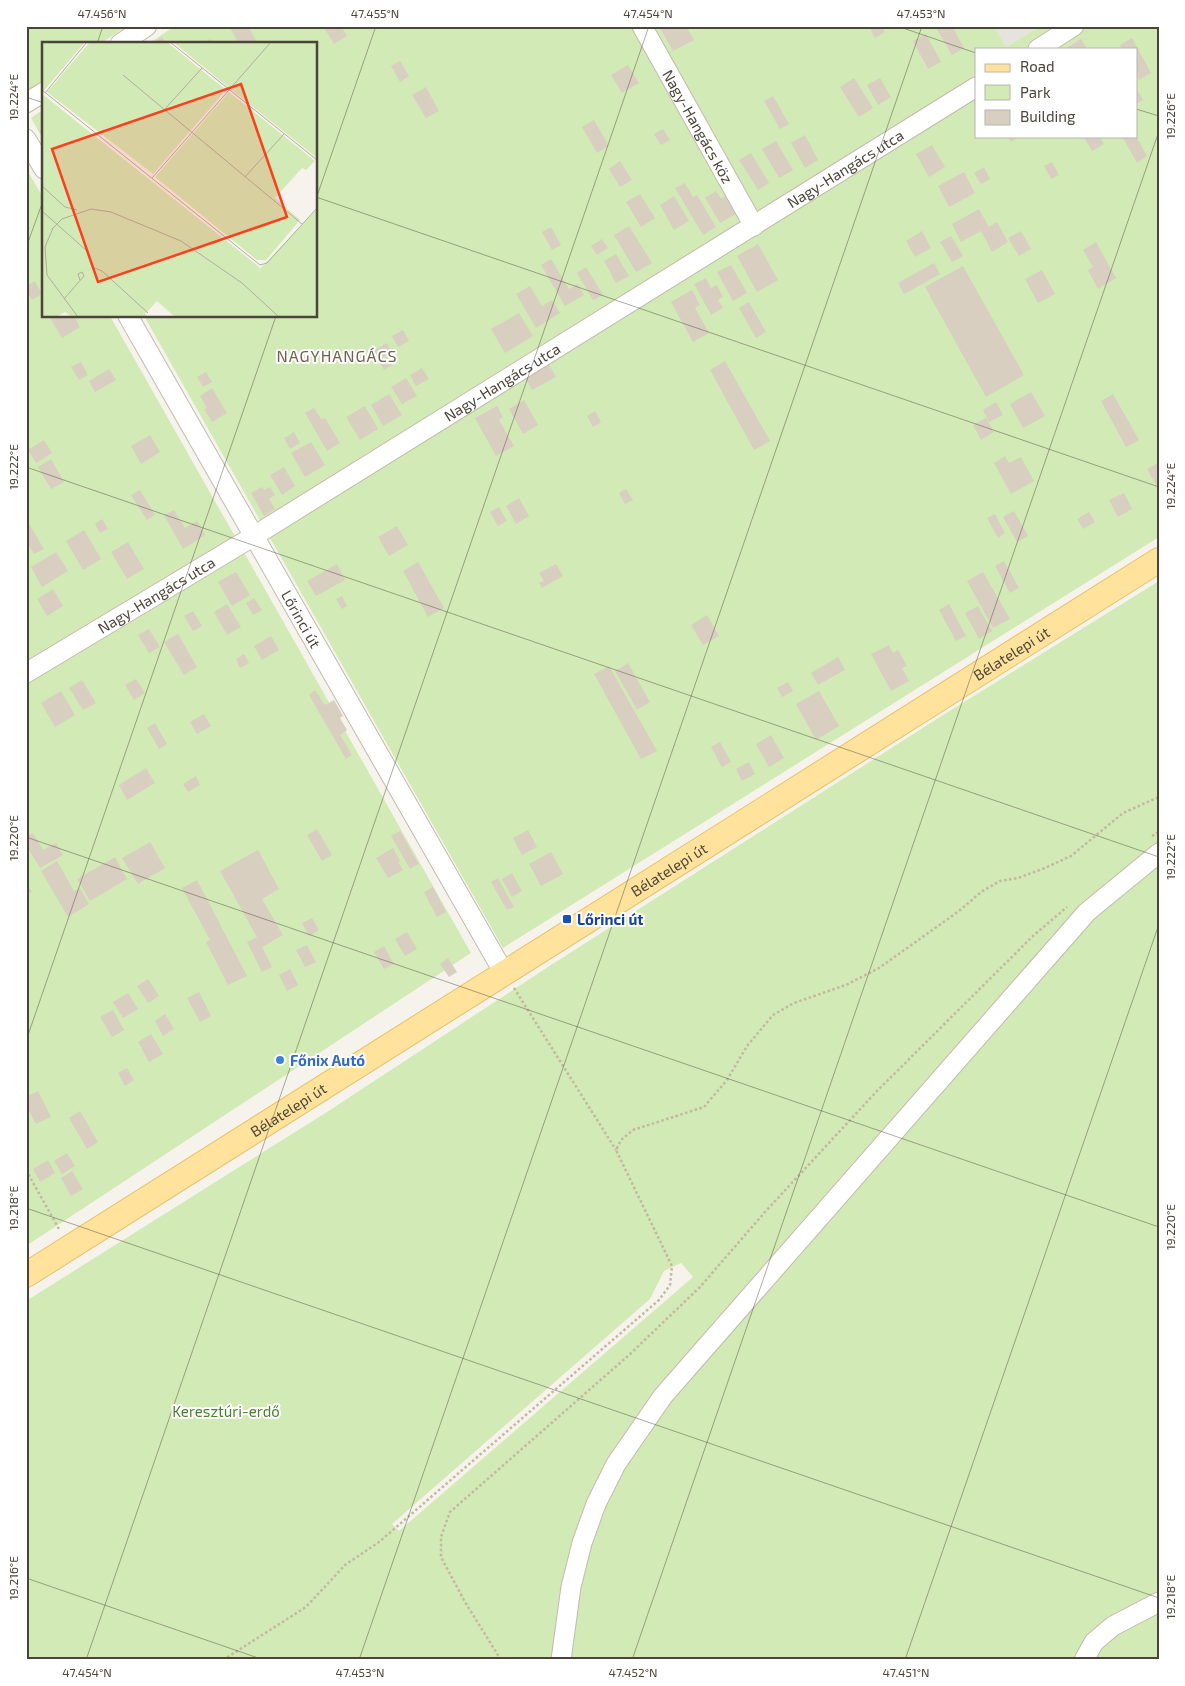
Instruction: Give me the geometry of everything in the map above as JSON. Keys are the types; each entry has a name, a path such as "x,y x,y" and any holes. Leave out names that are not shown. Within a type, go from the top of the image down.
{"main road":[{"name":"Bélatelepi út","path":"26,1275 1159,560"}],"street":[{"path":"123,42 147,26"},
{"name":"Nagy-Hangács köz","path":"642,26 754,226"},
{"path":"1040,48 1074,26"},
{"name":"Nagy-Hangács utca","path":"26,674 254,536 975,88"},
{"path":"26,103 42,93"},
{"path":"26,139 42,166"},
{"name":"Lőrinci út","path":"129,318 504,973"},
{"path":"560,1657 571,1587 582,1543 596,1504 616,1464 663,1396 1086,912 1155,845"},
{"path":"1084,1660 1094,1642 1112,1626 1159,1602"}],"path":[{"path":"616,1150 621,1140 633,1130 704,1107 728,1080 747,1046 773,1015 794,1003 846,985 879,968 988,888 1000,881 1018,878 1071,856 1124,813 1159,797"},
{"path":"1155,845 1159,832"},
{"path":"501,1660 465,1602 441,1557 441,1537 450,1512 629,1355 700,1288 765,1212 876,1092 1034,935 1070,904"},
{"path":"223,1660 306,1607 345,1565 380,1542 659,1300 670,1285 672,1266 616,1150 504,973"},
{"path":"26,1170 69,1248"}],"shaded area":[{"path":"994,26 1041,26 1006,47"}],"green space":[{"path":"26,26 127,26 103,42 42,42 42,81 26,91"},
{"path":"175,26 994,26 1006,47 1041,26 1159,26 1159,537 503,948 145,318 318,318 318,42 151,42"},
{"path":"42,110 42,137 31,118"},
{"path":"26,168 42,196 42,318 111,318 471,953 26,1246"},
{"name":"Keresztúri-erdő","path":"1159,581 1159,1660 26,1660 26,1301 327,1112 551,965 940,717","holes":["681,1263 693,1277 399,1531 392,1524 650,1299 664,1271"]}],"building":[{"path":"229,26 248,26 257,42 238,42"},
{"path":"323,26 341,26 347,36 334,44"},
{"path":"659,26 686,26 694,40 673,51"},
{"path":"869,26 881,26 885,32 875,38"},
{"path":"935,26 952,26 964,48 952,55"},
{"path":"926,34 941,62 928,69 913,41"},
{"path":"162,37 165,42 155,42"},
{"path":"1132,38 1137,48 1122,48 1120,45"},
{"path":"1081,39 1086,48 1068,48"},
{"path":"1138,49 1151,73 1139,80 1138,78"},
{"path":"400,61 409,76 400,82 391,66"},
{"path":"628,65 639,83 622,93 611,75"},
{"path":"854,78 873,108 859,117 840,87"},
{"path":"880,78 891,97 878,105 867,85"},
{"path":"426,87 439,111 426,118 412,95"},
{"path":"1138,91 1143,100 1138,103"},
{"path":"773,96 789,124 780,129 764,101"},
{"path":"594,120 609,146 597,153 582,127"},
{"path":"663,129 670,140 661,145 654,134"},
{"path":"805,135 818,160 805,168 791,143"},
{"path":"1008,138 1017,138 1011,142"},
{"path":"1084,138 1100,138 1104,144 1092,151"},
{"path":"1123,138 1137,138 1147,156 1137,163"},
{"path":"776,141 793,170 779,178 762,149"},
{"path":"932,145 945,167 929,177 916,154"},
{"path":"751,153 769,183 758,190 739,160"},
{"path":"620,161 632,180 620,187 609,169"},
{"path":"1052,162 1059,175 1051,179 1044,166"},
{"path":"984,167 990,179 981,184 974,173"},
{"path":"964,172 975,193 949,207 938,186"},
{"path":"685,183 693,197 697,195 716,227 703,235 675,188"},
{"path":"716,191 721,199 730,193 741,211 720,223 705,198"},
{"path":"640,194 655,218 641,227 626,202"},
{"path":"674,196 689,221 674,230 660,205"},
{"path":"979,209 989,227 997,222 1008,242 992,252 981,231 961,242 952,224"},
{"path":"629,226 652,263 636,272 614,235"},
{"path":"551,227 561,245 552,250 542,232"},
{"path":"922,231 931,248 915,257 906,241"},
{"path":"1021,231 1031,249 1019,256 1008,238"},
{"path":"951,236 963,256 952,262 940,242"},
{"path":"602,239 608,248 597,255 591,246"},
{"path":"1096,242 1116,278 1098,289 1088,270 1093,267 1083,250"},
{"path":"758,244 778,280 757,292 737,256"},
{"path":"616,254 629,276 616,283 604,261"},
{"path":"551,259 569,289 578,284 584,295 565,306 541,265"},
{"path":"934,263 940,274 904,294 898,283"},
{"path":"731,265 747,293 733,301 717,272"},
{"path":"963,266 1024,375 986,397 925,287"},
{"path":"586,267 603,295 593,300 577,273"},
{"path":"1042,270 1055,294 1038,303 1025,279"},
{"path":"706,278 711,288 717,285 723,297 718,300 723,308 711,315 694,284"},
{"path":"35,281 42,294 32,300 26,290 26,286"},
{"path":"530,286 542,306 552,300 560,313 536,328 516,294"},
{"path":"692,290 700,305 695,308 709,333 693,342 671,302"},
{"path":"749,302 766,332 756,338 739,308"},
{"path":"519,313 533,336 505,353 491,329"},
{"path":"50,318 75,318 80,327 62,338"},
{"path":"403,330 409,341 398,347 392,336"},
{"path":"387,343 392,352 378,360 373,351"},
{"path":"388,356 392,365 384,370 379,361"},
{"path":"547,361 556,377 532,390 523,374"},
{"path":"725,361 770,441 754,450 710,370"},
{"path":"81,362 88,375 79,380 71,367"},
{"path":"422,368 429,379 416,386 410,375"},
{"path":"109,369 116,380 95,392 89,381"},
{"path":"206,372 212,382 203,387 197,377"},
{"path":"406,378 417,396 402,404 391,387"},
{"path":"212,388 227,413 212,422 204,409 207,408 200,396"},
{"path":"1031,392 1045,416 1023,428 1010,404"},
{"path":"389,394 402,415 383,426 371,405"},
{"path":"1113,394 1139,440 1126,447 1101,401"},
{"path":"524,400 538,425 523,434 509,409"},
{"path":"996,402 1003,415 989,422 983,410"},
{"path":"365,406 378,429 360,440 346,417"},
{"path":"497,406 503,417 499,420 514,446 496,456 475,418"},
{"path":"314,408 321,419 325,418 340,443 327,451 305,413"},
{"path":"595,411 601,422 593,427 587,416"},
{"path":"986,418 994,432 981,440 973,425"},
{"path":"294,432 300,443 290,449 284,438"},
{"path":"150,435 160,452 141,464 131,446"},
{"path":"44,440 52,453 36,463 28,450"},
{"path":"311,442 325,465 305,477 291,453"},
{"path":"1005,456 1009,463 1021,457 1034,481 1011,494 994,463"},
{"path":"51,459 64,482 51,489 38,467"},
{"path":"1159,464 1159,490 1147,469"},
{"path":"284,467 295,486 282,495 270,475"},
{"path":"262,487 264,490 270,487 275,495 269,499 275,509 264,516 251,493"},
{"path":"626,489 633,500 625,504 619,493"},
{"path":"140,490 155,515 147,520 131,495"},
{"path":"1124,493 1132,509 1118,517 1109,500"},
{"path":"519,498 529,516 516,524 506,506"},
{"path":"499,507 507,521 498,526 490,512"},
{"path":"174,510 185,528 197,521 205,535 183,549 164,515"},
{"path":"1014,511 1028,536 1017,542 1003,517"},
{"path":"1089,512 1095,522 1083,529 1077,519"},
{"path":"995,514 1005,533 998,538 987,518"},
{"path":"26,519 44,549 34,554 26,541"},
{"path":"102,519 108,529 100,533 95,524"},
{"path":"397,526 408,545 389,556 378,537"},
{"path":"84,530 101,559 83,570 66,541"},
{"path":"128,542 144,569 127,579 111,552"},
{"path":"56,552 68,571 42,587 31,567"},
{"path":"1004,561 1019,588 1010,593 995,566"},
{"path":"418,562 444,608 428,617 403,571"},
{"path":"337,564 345,580 316,596 307,581"},
{"path":"556,564 563,576 542,588 539,583 544,581 539,573"},
{"path":"236,572 250,595 232,606 218,582"},
{"path":"983,572 1010,619 993,628 967,581"},
{"path":"53,589 63,606 47,616 37,599"},
{"path":"342,596 347,606 342,609 336,599"},
{"path":"254,598 262,610 253,615 246,603"},
{"path":"227,604 241,627 227,635 214,612"},
{"path":"949,604 966,636 956,641 939,610"},
{"path":"978,606 992,631 979,639 965,613"},
{"path":"193,611 202,626 193,631 184,616"},
{"path":"707,615 719,636 703,645 691,625"},
{"path":"149,629 160,647 149,653 138,635"},
{"path":"178,634 197,667 184,675 164,642"},
{"path":"271,636 279,650 262,660 254,646"},
{"path":"889,645 893,653 898,650 907,666 902,668 909,681 891,691 871,654"},
{"path":"244,654 249,663 240,668 236,659"},
{"path":"838,657 845,670 818,685 811,673"},
{"path":"628,663 650,702 637,710 615,671"},
{"path":"609,666 657,751 641,759 594,674"},
{"path":"136,679 145,693 134,700 125,685"},
{"path":"82,680 96,703 83,710 69,688"},
{"path":"788,682 793,691 782,697 777,688"},
{"path":"315,690 325,705 334,700 343,716 340,718 347,730 340,735 352,755 346,759 309,695"},
{"path":"61,691 75,715 55,727 41,703"},
{"path":"819,691 839,726 816,740 796,704"},
{"path":"204,714 211,726 197,734 190,722"},
{"path":"155,723 167,744 159,749 147,728"},
{"path":"771,735 784,758 769,767 756,744"},
{"path":"720,742 731,762 722,767 711,747"},
{"path":"749,762 755,774 742,781 736,769"},
{"path":"146,768 155,783 127,800 119,785"},
{"path":"196,776 200,785 188,792 183,784"},
{"path":"317,829 332,855 322,861 307,835"},
{"path":"528,830 537,847 522,855 513,838"},
{"path":"400,831 419,864 410,869 391,836"},
{"path":"33,833 43,850 56,843 63,855 40,868 26,845 26,836"},
{"path":"150,842 165,868 138,884 122,858"},
{"path":"393,848 403,870 388,878 376,858"},
{"path":"258,850 279,889 262,899 283,935 262,947 272,967 262,972 247,942 257,937 220,871"},
{"path":"551,852 563,874 541,886 529,864"},
{"path":"115,857 127,879 90,901 77,879"},
{"path":"57,861 74,891 80,888 89,904 68,917 41,871"},
{"path":"512,873 522,891 512,897 502,879"},
{"path":"498,878 514,907 507,910 491,882"},
{"path":"197,880 247,976 228,985 206,942 210,940 182,888"},
{"path":"26,883 32,892 26,896"},
{"path":"433,887 446,912 437,917 424,892"},
{"path":"312,918 319,930 309,936 302,923"},
{"path":"407,932 417,949 405,956 395,939"},
{"path":"307,945 316,962 305,967 296,950"},
{"path":"384,946 394,964 384,969 374,952"},
{"path":"448,958 457,972 449,977 440,964"},
{"path":"290,969 298,985 287,991 279,975"},
{"path":"148,979 159,996 148,1003 137,986"},
{"path":"199,992 211,1016 200,1022 187,998"},
{"path":"128,993 138,1009 123,1018 113,1002"},
{"path":"113,1010 124,1030 112,1037 100,1017"},
{"path":"165,1014 174,1029 163,1036 155,1021"},
{"path":"151,1034 163,1054 149,1062 138,1042"},
{"path":"127,1068 134,1080 125,1086 118,1073"},
{"path":"38,1091 51,1117 36,1124 26,1106 26,1097"},
{"path":"80,1111 98,1142 87,1149 69,1118"},
{"path":"67,1153 75,1166 62,1174 54,1161"},
{"path":"48,1160 55,1173 40,1182 33,1169"},
{"path":"72,1171 83,1189 71,1196 61,1178"}],"place":[{"name":"Lőrinci út","path":"567,919"},
{"name":"Főnix Autó","path":"280,1060"}],"district":[{"name":"NAGYHANGÁCS","path":"337,355"}]}
